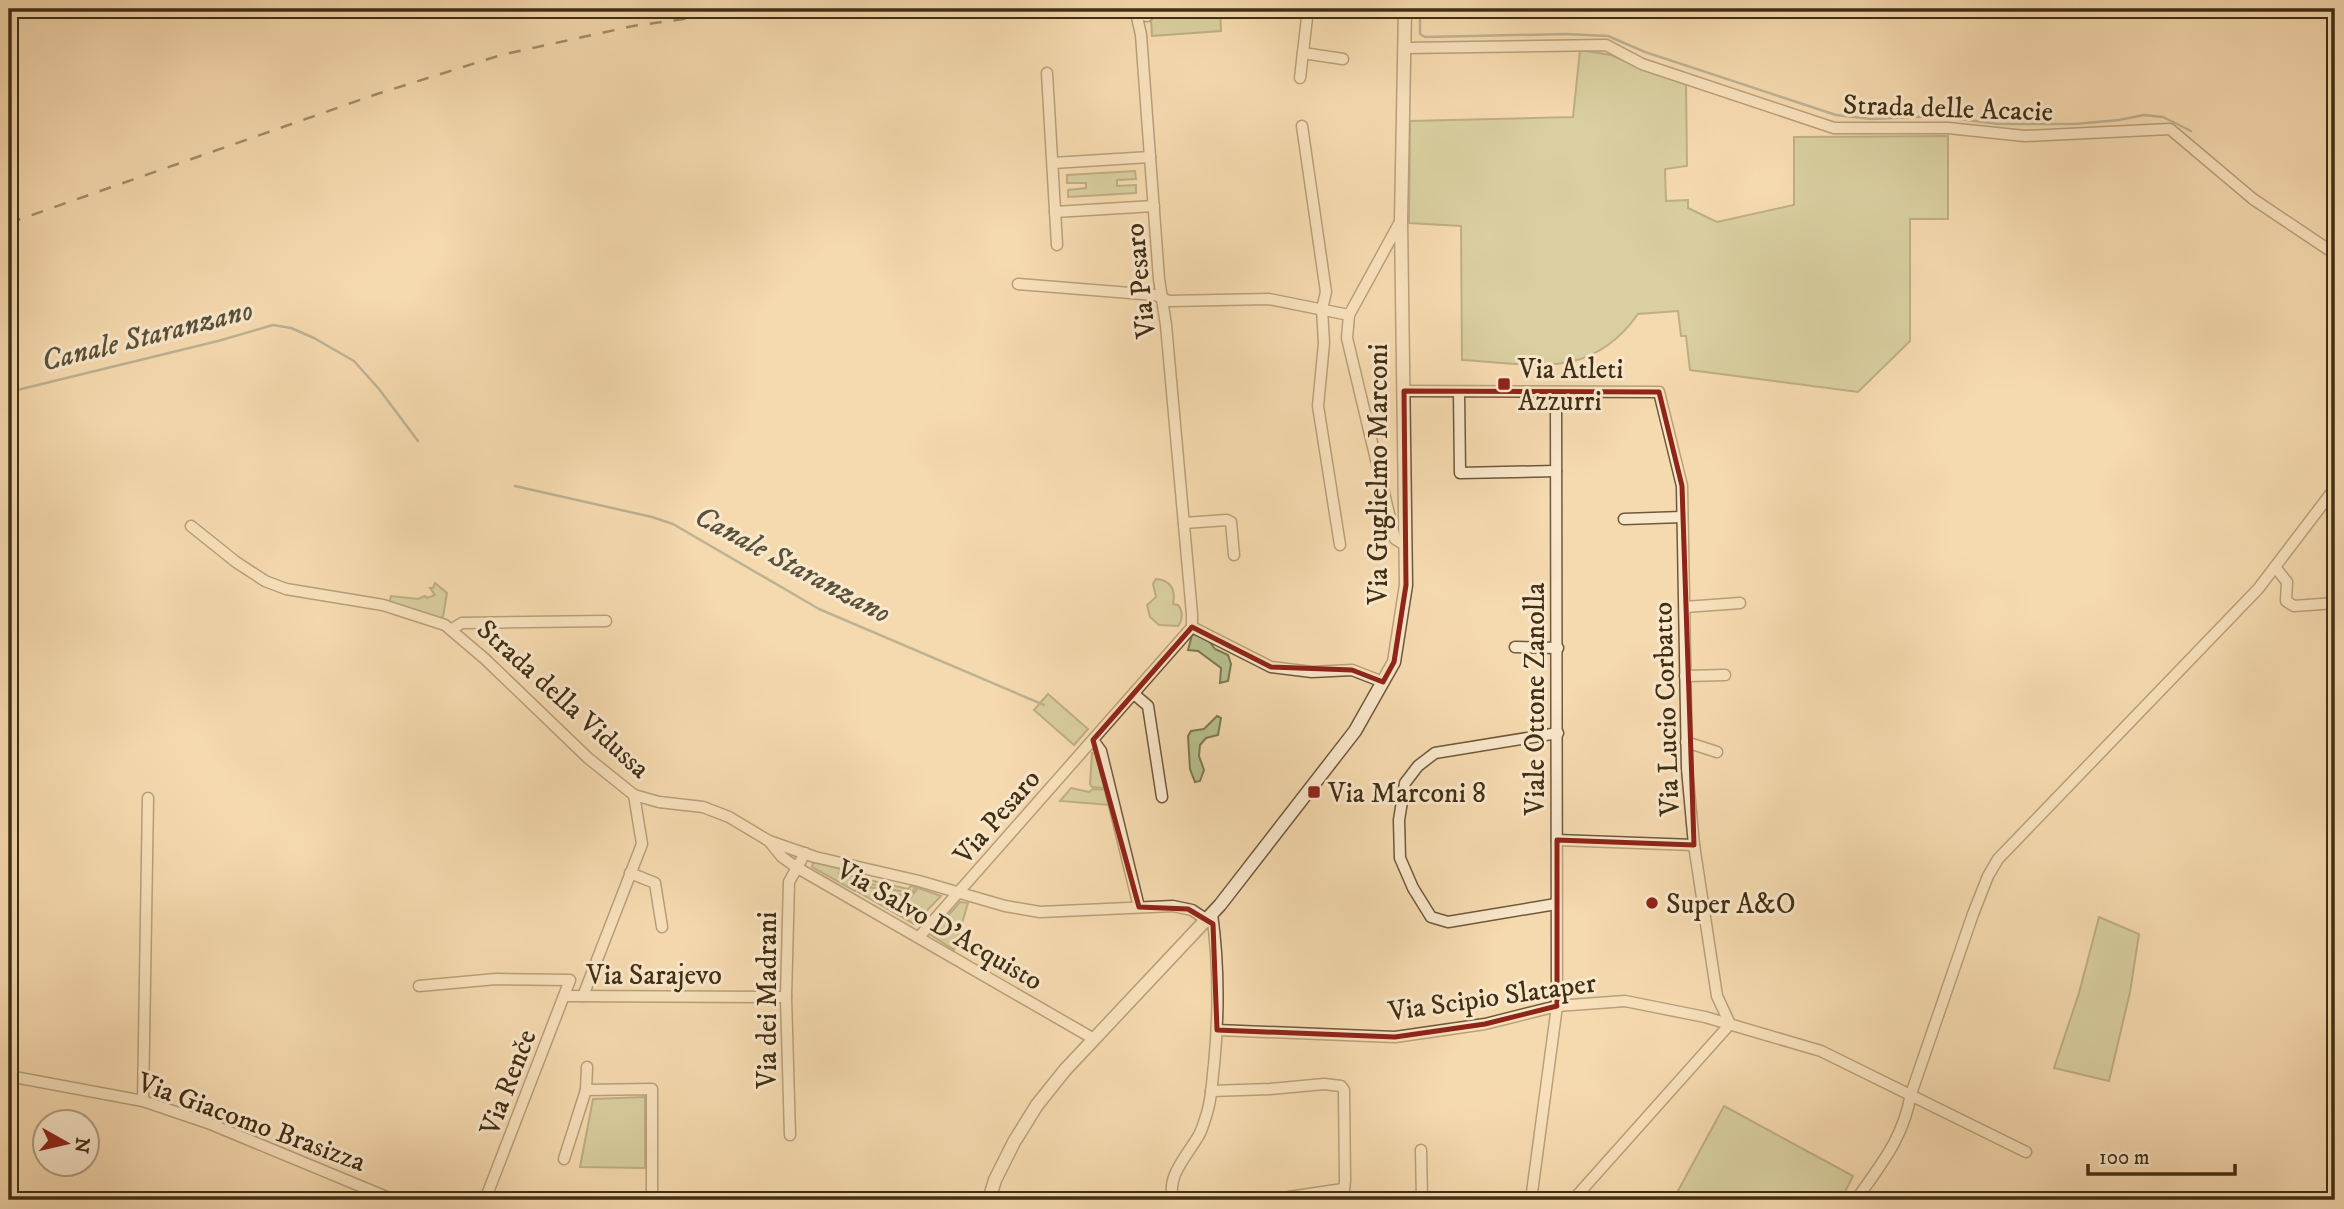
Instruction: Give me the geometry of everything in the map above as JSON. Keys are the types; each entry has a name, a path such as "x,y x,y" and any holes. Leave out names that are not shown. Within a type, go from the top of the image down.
{"street":[{"path":"1300,78 1308,9"},
{"name":"Via Guglielmo Marconi","path":"989,1200 1014,1142 1037,1105 1065,1070 1209,917 1355,731 1394,662 1406,585 1401,220 1405,9"},
{"name":"Via Pesaro","path":"919,937 1192,627 1164,298 1159,279 1141,35 1137,17 1145,11"},
{"name":"Strada delle Acacie","path":"1405,48 1606,45 1642,64 1834,128 1948,128 2025,135 2170,129 2253,199 2335,254"},
{"path":"1303,53 1343,59"},
{"path":"1047,73 1057,245"},
{"path":"1302,126 1326,292 1321,309 1324,343 1318,406 1340,545"},
{"path":"1052,163 1150,157"},
{"path":"1055,212 1154,206"},
{"path":"1401,220 1349,316 1347,338 1395,539 1405,545"},
{"path":"1018,285 1155,295 1170,301 1269,299 1349,316"},
{"path":"1404,391 1556,392"},
{"path":"1459,392 1460,473 1556,471"},
{"name":"Via Lucio Corbatto","path":"1556,392 1658,392 1682,486 1686,742 1694,845 1717,996 1730,1024"},
{"name":"Viale Ottone Zanolla","path":"1531,1200 1557,1006 1556,392"},
{"path":"1856,1200 1897,1139 1906,1119 1911,1094 1973,914 1998,859 2258,589 2335,488"},
{"path":"1624,519 1682,517"},
{"path":"1184,523 1231,522 1234,555"},
{"name":"Strada della Vidussa","path":"191,526 265,581 299,591 383,605 431,619 452,629 572,743 634,795 716,811 769,841 804,853 919,881 1004,906 1040,912 1173,906 1209,917"},
{"path":"2275,567 2287,582 2286,600 2294,606 2335,603"},
{"path":"1685,607 1740,603"},
{"name":"Strada della Vidussa","path":"452,629 462,623 606,621"},
{"path":"1192,627 1271,667 1312,672 1352,670 1383,682"},
{"path":"1515,647 1558,648"},
{"path":"1685,676 1725,675"},
{"path":"1134,694 1148,706 1162,797"},
{"path":"1556,904 1448,922 1431,917 1399,858 1399,820 1405,783 1418,766 1434,753 1558,733"},
{"path":"1093,740 1101,751 1139,906"},
{"path":"1686,742 1717,752"},
{"path":"583,996 642,844 634,795"},
{"path":"143,1101 148,798"},
{"path":"1556,840 1694,845"},
{"name":"Via Salvo D'Acquisto","path":"769,841 782,857 796,867 1094,1039"},
{"path":"796,867 804,853"},
{"name":"Via dei Madrani","path":"790,1135 786,997 789,882 796,867"},
{"path":"630,873 655,883 662,927"},
{"path":"1174,1200 1172,1181 1201,1132 1209,1109 1217,1030 1216,942 1209,917"},
{"name":"Via Renče","path":"419,986 496,979 570,980 485,1200"},
{"name":"Via Sarajevo","path":"564,996 786,997"},
{"path":"1705,1017 1717,996"},
{"name":"Via Scipio Slataper","path":"1217,1030 1395,1037 1485,1024 1557,1006 1625,1001 1705,1017 1821,1051 2026,1152"},
{"path":"1573,1200 1730,1024"},
{"path":"564,1159 586,1090 587,1067"},
{"name":"Via Giacomo Brasizza","path":"9,1076 143,1101 232,1133 394,1200"},
{"path":"1211,1091 1324,1084 1341,1086 1344,1090 1343,1195 1289,1196 1288,1200"},
{"path":"586,1090 652,1089 652,1200"},
{"path":"1422,1150 1422,1200"}],"highlighted area":[{"path":"1404,391 1659,392 1682,486 1694,845 1557,840 1557,1006 1485,1024 1395,1037 1217,1030 1213,924 1188,909 1139,907 1093,740 1192,627 1271,667 1352,670 1383,682 1394,662 1406,585"}],"green space":[{"path":"1159,9 1220,9 1221,31 1152,36 1151,18"},
{"path":"1580,50 1611,55 1686,84 1687,166 1665,169 1666,201 1688,200 1688,208 1717,222 1794,205 1794,137 1948,136 1948,219 1910,219 1910,341 1858,392 1690,370 1686,336 1681,336 1678,311 1638,314 1620,335 1601,350 1559,364 1462,360 1461,226 1409,223 1410,121 1573,117"},
{"path":"1135,171 1136,179 1117,180 1117,186 1136,185 1136,193 1068,197 1068,190 1086,188 1086,183 1067,183 1067,175"},
{"path":"1156,579 1165,581 1171,587 1174,594 1173,604 1178,605 1182,613 1178,626 1159,625 1150,617 1147,605 1156,597 1153,584"},
{"path":"435,583 447,593 443,617 438,618 389,604 391,596 418,599 435,595 430,588 433,588"},
{"path":"1196,634 1209,641 1215,649 1228,655 1231,664 1228,681 1220,683 1221,668 1198,651 1188,650 1192,635"},
{"path":"1048,694 1088,729 1074,745 1034,710"},
{"path":"1217,716 1221,718 1218,735 1206,738 1200,745 1199,756 1204,770 1200,781 1195,782 1190,769 1188,736 1191,731 1204,729"},
{"path":"1092,753 1097,754 1105,788 1092,787 1090,784"},
{"path":"1071,788 1089,792 1093,789 1107,790 1110,805 1060,801"},
{"path":"813,862 842,869 839,873 908,889 911,886 916,887 911,894 866,883 855,891 812,867"},
{"path":"866,886 911,897 918,888 941,896 914,924 858,892"},
{"path":"960,902 968,903 954,950 931,935"},
{"path":"2099,917 2139,934 2130,992 2109,1081 2054,1068 2079,993"},
{"path":"645,1097 645,1168 580,1167 593,1099"},
{"path":"1724,1106 1853,1176 1841,1200 1673,1200"}],"waterway":[{"path":"1420,9 1420,34 1425,37 1566,34 1608,36 1645,52 1836,115 1872,119 1937,116 1998,124 2075,124 2144,115 2163,117 2191,131"},
{"name":"Canale Staranzano","path":"9,392 273,325 291,328 314,338 354,361 418,441"},
{"name":"Canale Staranzano","path":"515,486 673,524 819,609 1044,705"}],"railway":[{"path":"9,223 377,94 501,55 633,26 785,9"}],"place":[{"name":"Via Atleti Azzurri","path":"1504,384"},
{"name":"Via Marconi 8","path":"1314,792"},
{"name":"Super A&O","path":"1652,903"}]}
